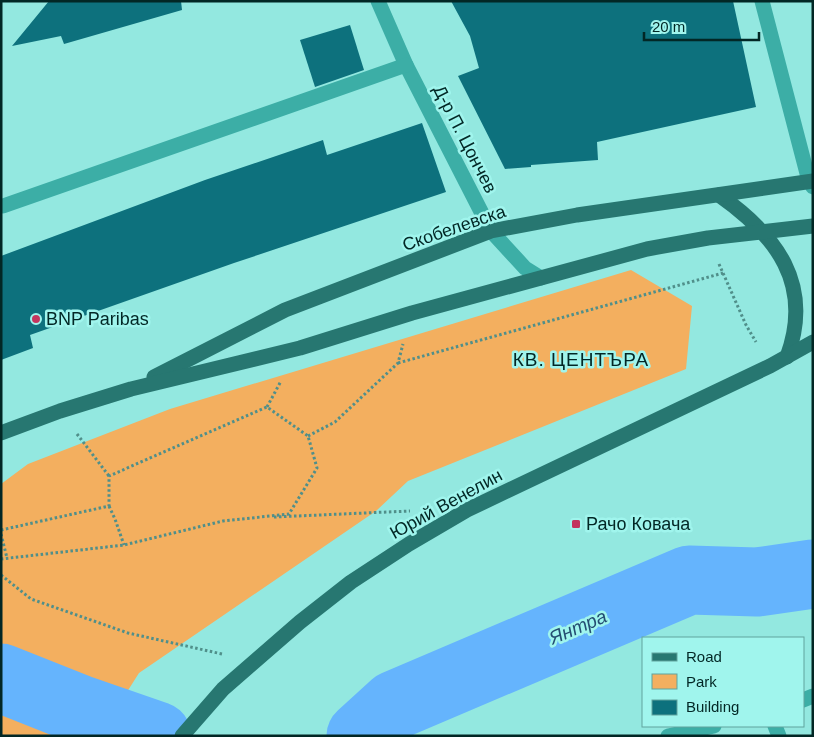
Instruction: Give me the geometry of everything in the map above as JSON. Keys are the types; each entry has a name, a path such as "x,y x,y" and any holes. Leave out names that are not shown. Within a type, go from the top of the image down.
{"main road":[{"name":"Скобелевска","path":"130,389 285,310 491,231 576,215 812,183"},
{"path":"719,195 751,220 772,242 786,263 794,286 797,308 796,328 788,357"},
{"name":"Скобелевска","path":"1,433 60,411 130,389 300,348 412,313 647,249 708,238 813,226"},
{"name":"Юрий Венелин","path":"182,736 223,689 300,622 351,582 466,510 770,366 813,342"}],"street":[{"name":"Д-р П. Цончев","path":"378,1 406,65 491,231 525,268 541,278"},
{"path":"762,1 812,183"},
{"path":"3,206 406,65"},
{"path":"668,736 709,727"}],"path":[{"path":"708,238 746,325 770,366"},
{"path":"308,436 335,422 398,363 723,273"},
{"path":"398,363 412,313"},
{"path":"1,559 124,545 223,521 290,514 317,468 308,436 267,407 109,476"},
{"path":"60,411 109,476 109,506 124,545"},
{"path":"7,558 1,532 109,506"},
{"path":"223,521 376,511"},
{"path":"1,575 31,599 128,633 189,646"}],"green space":[{"path":"631,270 692,306 686,369 408,481 376,511 139,673 99,736 1,736 1,484 28,464 170,409"}],"building":[{"path":"49,1 181,1 182,10 64,44 61,36 12,46"},
{"path":"451,1 733,1 756,107 597,142 598,160 505,169 458,76 479,68 470,36"},
{"path":"350,25 364,70 315,87 300,40"},
{"path":"422,123 446,192 234,263 30,335 33,348 1,360 1,256 205,180 323,140 327,155"}],"waterway":[{"name":"Янтра","path":"361,736 395,705 689,580 757,582 813,574"},
{"path":"1,678 79,709 157,736"}],"place":[{"name":"BNP Paribas","path":"36,319"},
{"name":"Рачо Ковача","path":"576,524"}],"district":[{"name":"КВ. ЦЕНТЪРА","path":"581,359"}]}
